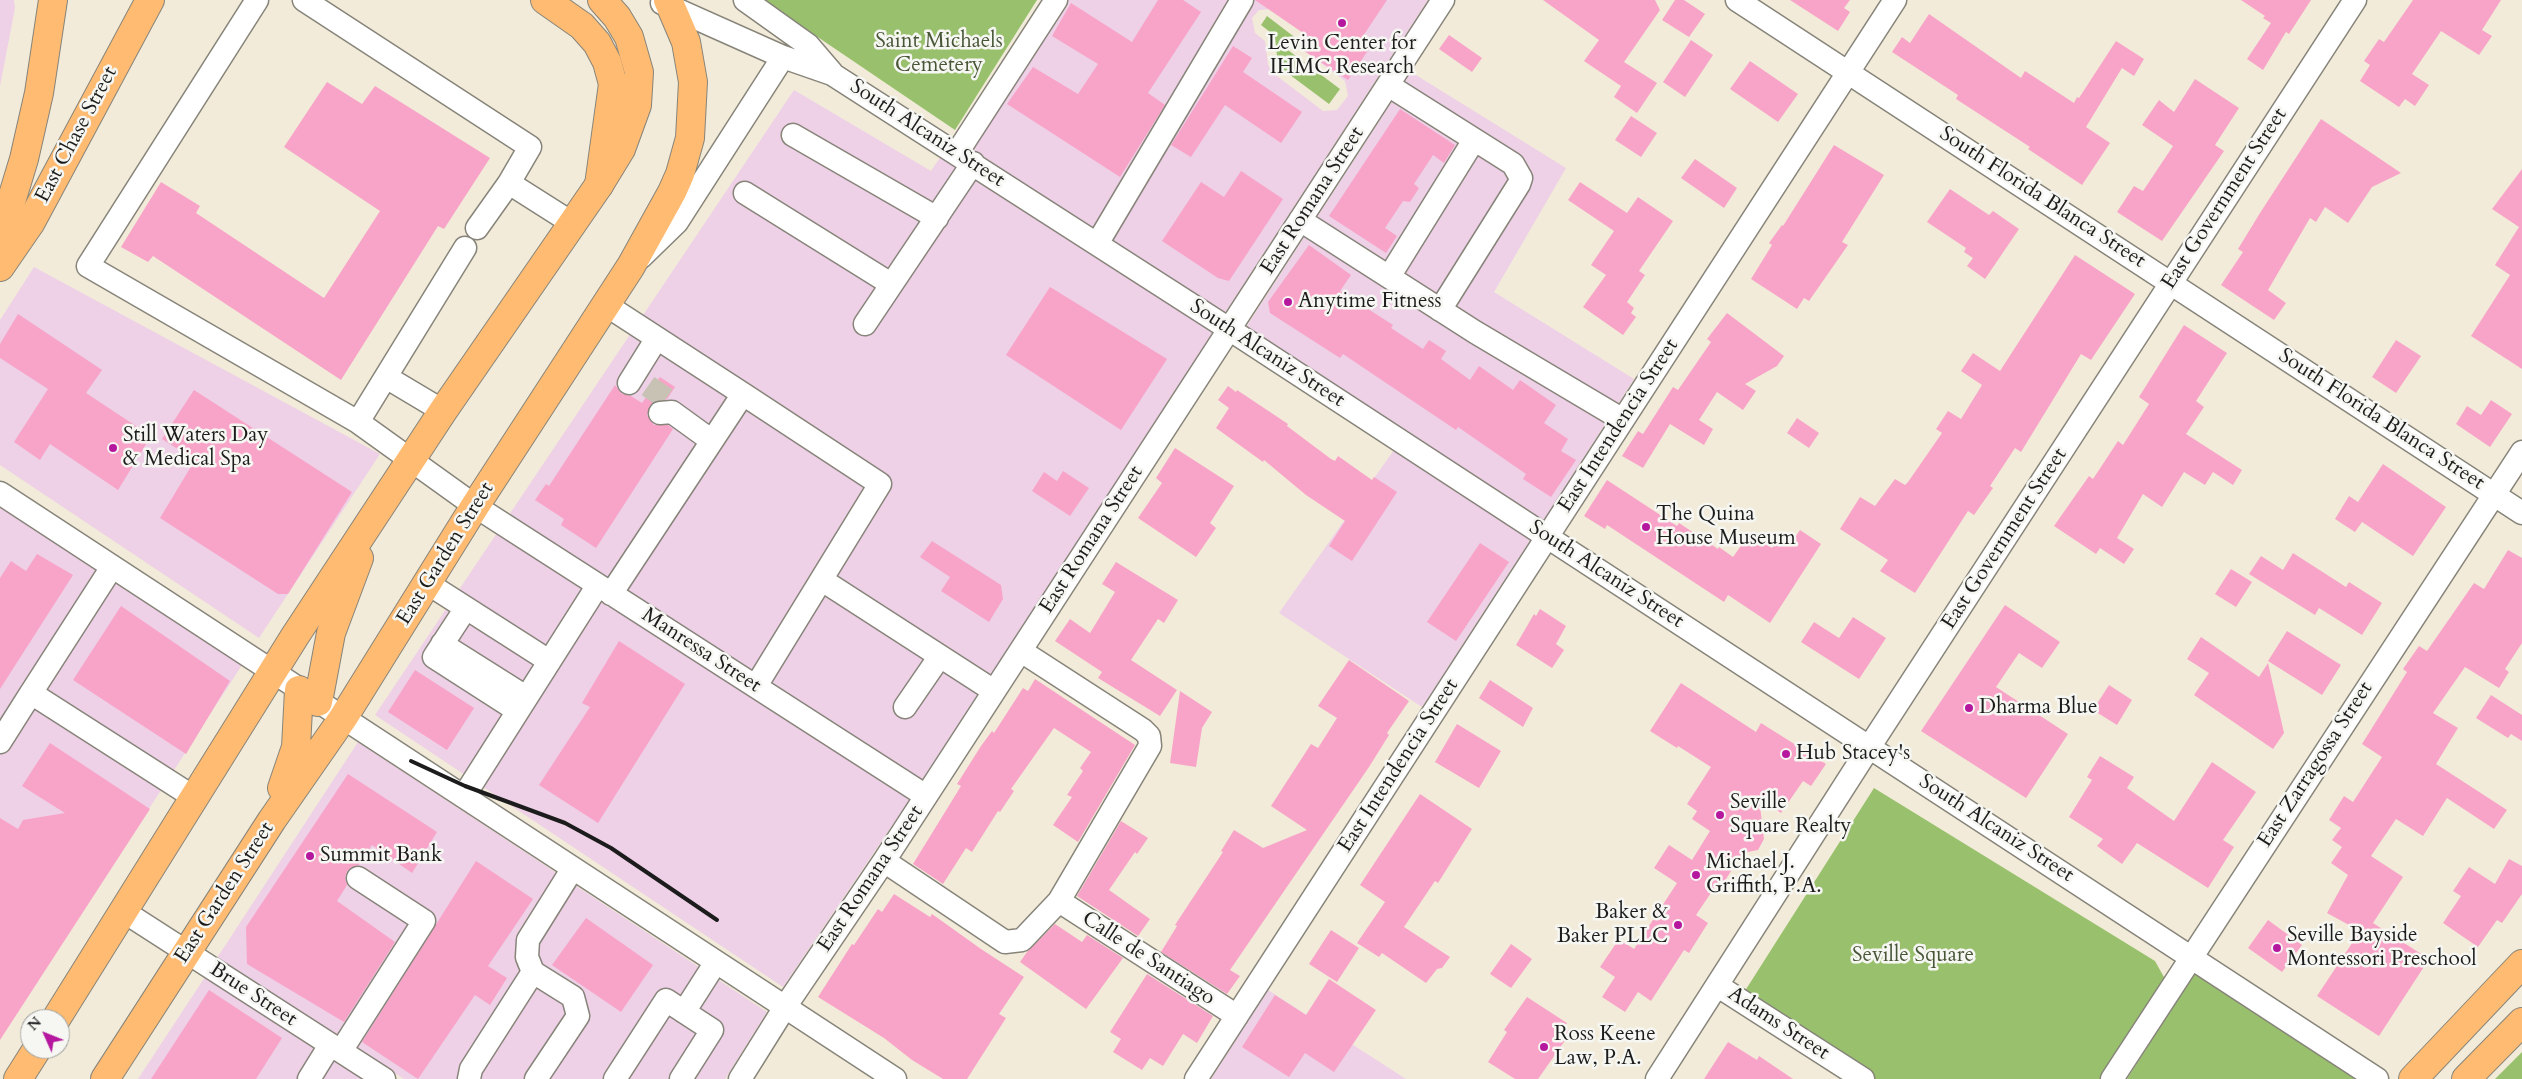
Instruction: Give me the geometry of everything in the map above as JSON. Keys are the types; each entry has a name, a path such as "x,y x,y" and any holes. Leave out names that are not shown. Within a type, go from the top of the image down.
{"main road":[{"name":"East Chase Street","path":"0,267 31,222 150,0"},
{"path":"545,0 582,26 597,43 607,62 613,84 599,185"},
{"path":"62,1009 295,636 443,412 599,185 627,136 638,105 639,88 636,60 629,37 617,17 602,0"},
{"name":"East Garden Street","path":"105,1079 272,820 342,718 475,506 631,266 672,192 680,174 690,138 694,98 691,66 686,42 666,2"},
{"path":"0,238 24,158 38,93 53,6"},
{"path":"272,820 330,633 376,512"},
{"path":"2414,1079 2522,964"},
{"path":"2466,1079 2522,1022"},
{"path":"18,1079 31,1059"}],"street":[{"name":"Manressa Street","path":"257,0 88,266 358,422 475,506 926,796"},
{"path":"304,0 530,147 509,183 477,228"},
{"path":"745,0 808,45 832,74"},
{"path":"865,324 937,218 965,158 1056,0"},
{"path":"1097,244 1242,0"},
{"name":"East Romana Street","path":"740,1079 785,1007 884,861 1443,0"},
{"name":"South Florida Blanca Street","path":"1737,0 2522,513"},
{"name":"East Intendencia Street","path":"1196,1079 1548,537 1826,103 1849,72 1895,0"},
{"path":"666,2 783,57 832,74"},
{"name":"East Government Street","path":"1658,1079 1870,746 2171,282 2348,2"},
{"path":"631,266 677,222 783,57"},
{"name":"South Alcaniz Street","path":"832,74 965,158 1870,746 2378,1079"},
{"path":"1388,85 1513,164 1521,178 1440,310"},
{"path":"793,135 937,218"},
{"path":"1389,277 1474,140"},
{"path":"509,183 572,223"},
{"path":"745,193 891,284"},
{"path":"1300,220 1440,310 1623,420"},
{"path":"358,422 465,248"},
{"path":"606,305 880,484 756,686"},
{"path":"639,390 657,338"},
{"path":"386,377 443,412"},
{"path":"464,796 550,661 605,589 743,394"},
{"path":"667,408 712,440"},
{"name":"East Zarragossa Street","path":"2112,1079 2522,452"},
{"path":"0,493 895,1079"},
{"path":"0,742 112,567"},
{"path":"822,580 994,692"},
{"path":"427,583 550,661"},
{"path":"466,608 442,644 522,704"},
{"path":"884,861 1005,942 1022,940 1059,901 1150,746 1150,736 1144,730 1021,650"},
{"path":"905,707 940,656"},
{"path":"31,693 194,798"},
{"path":"536,1079 578,1016 573,997 533,972 527,957 528,940 573,868"},
{"path":"309,1079 336,1048 424,920 358,878"},
{"name":"Calle de Santiago","path":"1059,901 1237,1016"},
{"name":"Brue Street","path":"123,911 384,1079"},
{"path":"684,1012 716,962"},
{"path":"469,1079 471,1069 533,972"},
{"name":"Adams Street","path":"1718,986 1862,1079"},
{"path":"615,1079 666,1000 712,1030 681,1079"}],"shaded area":[{"path":"0,0 14,0 15,8 0,86"},
{"path":"1049,0 1428,0 1225,313 953,138 963,136","holes":["1273,9 1302,31 1305,45 1302,49 1345,81 1348,96 1337,110 1323,111 1273,73 1268,65 1265,41 1255,33 1252,18 1259,10"]},
{"path":"1411,72 1566,168 1494,292 1634,379 1543,521 1246,327"},
{"path":"794,90 931,171 941,156 1213,332 922,780 509,515"},
{"path":"34,267 380,454 259,638 0,465 0,320"},
{"path":"1394,450 1531,539 1422,707 1279,613"},
{"path":"0,506 242,665 0,1039"},
{"path":"497,533 910,799 783,987 375,715"},
{"path":"358,742 767,1012 725,1079 404,1079 217,958"},
{"path":"205,977 364,1079 138,1079"},
{"path":"1268,990 1406,1079 1211,1079"}],"green space":[{"name":"Saint Michaels Cemetery","path":"763,0 1037,0 955,130"},
{"path":"1267,16 1297,39 1288,50 1340,89 1329,104 1278,66 1275,36 1261,25"},
{"name":"Seville Square","path":"1874,788 2155,961 2165,979 2100,1079 1849,1079 1736,1005"},
{"path":"2195,972 2358,1079 2127,1079"},
{"path":"2522,1052 2522,1079 2495,1079"}],"building":[{"path":"1158,0 1183,0 1201,12 1148,93 1165,105 1120,177 1007,104 1033,67 1078,94 1098,64 1052,36 1071,3 1132,42"},
{"path":"1255,0 1387,0 1361,39 1371,46 1348,80 1301,49 1309,37"},
{"path":"1543,0 1655,0 1660,10 1624,62 1657,83 1637,113 1614,97 1621,86 1584,61 1599,40"},
{"path":"1675,0 1684,0 1705,14 1689,37 1662,20"},
{"path":"1790,0 1850,0 1844,8 1850,12 1838,31"},
{"path":"2241,0 2311,0 2289,34 2286,32 2263,70 2247,59 2271,23 2263,18 2265,16"},
{"path":"2413,0 2501,0 2482,30 2492,36 2479,55 2441,31 2412,74 2429,85 2415,106 2405,99 2399,107 2360,81 2370,65 2364,61 2379,39 2384,42"},
{"path":"1929,14 2021,78 2025,71 2074,103 2116,41 2144,59 2134,76 2122,68 2086,127 2110,143 2082,185 2028,149 2030,147 1956,99 1958,95 1892,52 1902,37 1910,43"},
{"path":"1449,35 1482,58 1472,72 1439,49"},
{"path":"1691,40 1713,55 1685,97 1663,82"},
{"path":"1233,46 1252,58 1243,72 1302,112 1281,143 1225,105 1191,157 1171,145"},
{"path":"1750,61 1798,94 1778,122 1730,89"},
{"path":"2195,79 2239,108 2215,145 2224,151 2162,241 2117,212 2134,186 2143,191 2173,146 2142,125 2159,100 2174,112"},
{"path":"327,82 362,104 375,86 490,158 444,229 438,226 341,380 153,256 148,262 121,247 161,182 200,206 196,213 324,298 380,211 284,147"},
{"path":"1400,109 1455,145 1444,163 1433,155 1414,184 1419,188 1410,202 1403,201 1385,228 1397,236 1386,253 1329,216"},
{"path":"1631,116 1657,133 1641,157 1615,140"},
{"path":"2321,119 2401,173 2372,187 2348,223 2325,207 2316,222 2310,218 2268,290 2286,303 2274,320 2221,285 2243,252 2238,249"},
{"path":"1834,145 1884,175 1842,242 1848,245 1809,301 1804,298 1797,309 1751,279 1772,245 1769,243 1783,226"},
{"path":"1695,159 1737,188 1724,208 1681,178"},
{"path":"2522,169 2522,369 2471,336 2510,275 2495,265 2519,227 2492,209"},
{"path":"1241,171 1283,199 1229,281 1218,278 1162,241 1201,182 1224,197"},
{"path":"1580,182 1627,213 1638,197 1673,221 1639,271 1645,275 1627,302 1634,308 1631,313 1636,317 1623,335 1583,307 1606,275 1591,265 1614,231 1568,200"},
{"path":"1950,189 1989,215 1993,211 2019,229 1985,279 1967,266 1973,258 1964,252 1966,248 1927,222"},
{"path":"1309,245 1351,275 1340,291 1393,325 1391,328 1423,349 1429,340 1446,351 1441,359 1470,380 1479,366 1513,390 1520,380 1556,405 1544,423 1568,439 1561,451 1576,460 1551,497 1523,479 1526,474 1458,427 1456,430 1343,354 1340,358 1270,313 1268,302"},
{"path":"2075,255 2135,294 2091,360 2081,354 2021,452 2015,448 1990,486 1993,488 1974,515 1968,511 1915,593 1880,571 1888,560 1840,529 1860,497 1875,506 1895,479 1905,485 1908,482 1942,433 1936,429 1948,411 1961,419 1982,385 1961,371 1973,353 2000,371"},
{"path":"1050,287 1167,359 1121,430 1006,355"},
{"path":"1727,313 1784,356 1777,366 1745,384 1756,391 1743,410 1717,392 1699,420 1713,429 1704,445 1670,424 1643,468 1622,456 1638,431 1643,434 1673,387 1678,390 1711,342 1707,339"},
{"path":"18,314 102,370 86,393 151,436 118,490 50,444 40,460 14,442 48,389 0,358 0,344"},
{"path":"2184,325 2227,353 2196,401 2204,407 2186,434 2242,470 2233,485 2213,472 2205,485 2184,472 2162,507 2143,494 2117,538 2134,549 2124,564 2100,548 2096,554 2054,526 2089,476 2093,479 2118,441 2123,445 2149,404 2139,397"},
{"path":"2396,340 2421,356 2396,393 2372,377"},
{"path":"660,377 675,387 667,399 652,403 647,415 654,425 668,425 673,429 596,548 561,525 564,519 535,500 546,484 549,486 615,385 622,394 631,396 642,403"},
{"path":"1228,386 1288,424 1287,426 1331,459 1335,461 1338,456 1372,480 1374,477 1397,492 1352,561 1329,546 1345,521 1306,495 1264,460 1263,462 1216,428 1229,408 1218,400"},
{"path":"194,390 352,492 288,594 278,594 160,518 195,460 162,439"},
{"path":"2491,400 2512,414 2490,447 2456,424 2467,406 2481,415"},
{"path":"1797,418 1819,433 1809,448 1787,433"},
{"path":"1175,448 1234,486 1210,523 1216,528 1196,557 1138,518 1162,483 1156,478"},
{"path":"2383,464 2446,507 2413,556 2362,522 2355,532 2335,519 2349,496 2358,502"},
{"path":"1063,471 1089,488 1070,516 1032,491 1044,472 1057,481"},
{"path":"1607,480 1677,526 1679,523 1733,557 1750,533 1772,548 1783,532 1794,539 1800,530 1821,544 1770,623 1728,595 1724,602 1607,525 1605,529 1584,516"},
{"path":"932,541 1001,585 1003,599 989,622 941,591 950,577 920,557"},
{"path":"1480,543 1509,562 1456,641 1427,622"},
{"path":"2508,550 2522,558 2522,643 2505,669 2509,672 2499,688 2465,667 2433,713 2458,728 2436,764 2507,810 2494,829 2447,798 2423,836 2396,819 2371,856 2403,877 2373,923 2429,959 2379,1036 2317,996 2360,931 2327,913 2348,875 2331,863 2342,847 2332,840 2341,828 2329,820 2344,796 2353,802 2382,757 2362,744 2407,672 2403,669 2419,646 2427,651 2474,583 2484,589"},
{"path":"2293,553 2346,587 2349,582 2382,603 2362,635 2319,608 2315,615 2249,574 2261,556 2283,570"},
{"path":"37,554 73,575 0,689 0,578 11,561 26,571"},
{"path":"1116,562 1178,600 1164,623 1158,619 1131,660 1177,690 1160,716 1098,678 1102,672 1055,641 1070,619 1090,633 1115,592 1102,584"},
{"path":"2231,569 2252,582 2236,607 2215,594"},
{"path":"2005,605 2060,642 2042,668 2019,653 1996,687 2068,734 2026,798 1921,731"},
{"path":"121,606 230,681 186,754 73,680"},
{"path":"1540,609 1566,626 1556,644 1564,650 1552,668 1516,645 1534,614 1536,616"},
{"path":"1853,617 1886,638 1859,679 1801,642 1814,622 1839,638"},
{"path":"2287,631 2341,665 2322,695 2268,661"},
{"path":"2201,637 2259,677 2268,663 2284,733 2273,749 2194,695 2209,673 2187,659"},
{"path":"619,641 685,684 598,823 539,785 590,707 582,703"},
{"path":"1349,660 1409,701 1387,733 1389,735 1369,767 1230,970 1240,976 1227,994 1161,952 1177,926 1175,925 1223,852 1221,851 1234,830 1263,848 1307,830 1271,806 1311,744 1318,748 1337,718 1318,706"},
{"path":"415,670 474,708 447,750 388,712"},
{"path":"1035,679 1135,745 1078,842 1053,825 1072,797 1067,795 1083,771 1080,768 1091,752 1054,728 1011,789 1014,791 1000,812 998,811 972,852 966,848 943,884 913,864 961,786 957,784 981,746 992,731 994,733 1023,688 1028,691"},
{"path":"1490,680 1533,708 1523,727 1479,698"},
{"path":"1681,683 1756,732 1761,723 1826,764 1811,786 1803,781 1781,813 1759,798 1764,839 1758,850 1742,853 1723,884 1719,881 1696,915 1708,923 1689,953 1684,950 1651,1001 1638,992 1625,1012 1602,997 1615,977 1600,967 1619,939 1634,949 1677,883 1654,868 1669,845 1692,860 1710,831 1692,819 1697,811 1687,804 1711,767 1650,731"},
{"path":"2109,685 2132,700 2117,725 2093,710"},
{"path":"1180,691 1212,712 1202,728 1196,767 1170,763"},
{"path":"2491,695 2522,715 2522,741 2511,734 2508,738 2476,718"},
{"path":"1457,724 1501,751 1479,788 1435,762"},
{"path":"50,743 150,809 0,1040 0,818 18,829 23,820 65,813 22,786"},
{"path":"2100,756 2134,777 2127,788 2174,821 2212,762 2256,792 2223,840 2234,847 2208,888 2137,843 2122,864 2097,846 2103,839 2069,817 2092,780 2087,777"},
{"path":"348,774 437,832 412,873 372,845 359,865 347,871 345,878 347,885 337,901 395,942 344,1022 247,964 246,927"},
{"path":"1420,794 1472,829 1438,883 1435,881 1404,927 1450,957 1442,968 1437,969 1426,983 1382,953 1379,957 1357,943 1385,902 1360,885"},
{"path":"1121,821 1148,838 1137,854 1135,852 1109,890 1150,919 1138,936 1077,896"},
{"path":"2509,859 2522,866 2522,894 2502,923 2497,920 2478,947 2443,923 2461,896 2453,891 2469,867 2495,884"},
{"path":"476,861 533,899 488,966 507,978 490,1005 475,995 418,1079 362,1042"},
{"path":"894,894 930,917 932,914 1024,977 999,1014 1006,1018 967,1079 943,1079 912,1060 884,1038 818,997 852,944 854,945 878,909 882,912"},
{"path":"586,918 653,965 621,1012 552,965"},
{"path":"2268,920 2302,945 2282,972 2248,948"},
{"path":"1055,924 1082,942 1087,935 1123,958 1086,1009 1020,962 1027,952"},
{"path":"1331,930 1359,948 1337,982 1309,964"},
{"path":"1511,944 1532,959 1511,988 1490,974"},
{"path":"1147,974 1213,1016 1197,1043 1183,1034 1163,1066 1150,1058 1142,1070 1113,1052 1121,1039 1110,1032"},
{"path":"1329,979 1376,1010 1334,1072 1305,1053 1289,1077 1242,1047 1275,995 1306,1015"},
{"path":"209,990 282,1038 256,1079 151,1079"},
{"path":"1527,997 1567,1023 1564,1027 1571,1032 1538,1079 1515,1079 1488,1062 1507,1032 1504,1030"},
{"path":"1728,1042 1757,1060 1759,1056 1793,1079 1704,1079"}],"tunnel":[{"path":"648,386 668,400"}],"railway":[{"path":"411,761 465,786 565,823 611,848 717,920"}],"place":[{"name":"Levin Center for IHMC Research","path":"1342,23"},
{"name":"Anytime Fitness","path":"1288,302"},
{"name":"Still Waters Day & Medical Spa","path":"113,448"},
{"name":"The Quina House Museum","path":"1646,527"},
{"name":"Dharma Blue","path":"1969,708"},
{"name":"Hub Stacey's","path":"1786,754"},
{"name":"Seville Square Realty","path":"1720,815"},
{"name":"Summit Bank","path":"310,856"},
{"name":"Michael J. Griffith, P.A.","path":"1696,875"},
{"name":"Baker & Baker PLLC","path":"1678,925"},
{"name":"Seville Bayside Montessori Preschool","path":"2277,948"},
{"name":"Ross Keene Law, P.A.","path":"1544,1047"}]}
